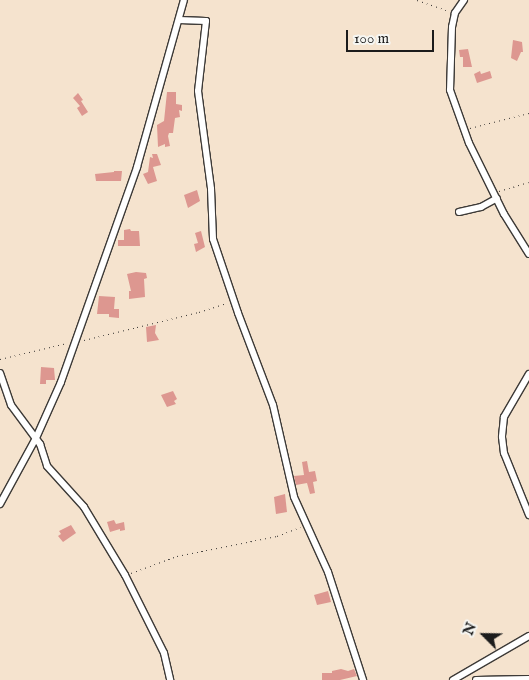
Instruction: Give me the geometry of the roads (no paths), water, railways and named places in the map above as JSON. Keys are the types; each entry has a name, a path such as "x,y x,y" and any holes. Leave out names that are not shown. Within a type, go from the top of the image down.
{"street":[{"path":"0,504 36,438 61,382 137,167 184,0"},
{"path":"464,0 455,13 452,27 450,90 464,130 495,196 529,254"},
{"path":"179,20 206,21 198,91 211,188 214,239 234,300 273,405 294,497 328,572 363,680"},
{"path":"459,212 481,207 495,196"},
{"path":"0,373 11,404 36,438 47,466 84,507 125,575 164,653 170,680"},
{"path":"529,374 504,418 502,437 504,453 529,515"},
{"path":"453,680 529,636"},
{"path":"476,680 529,679"}]}
